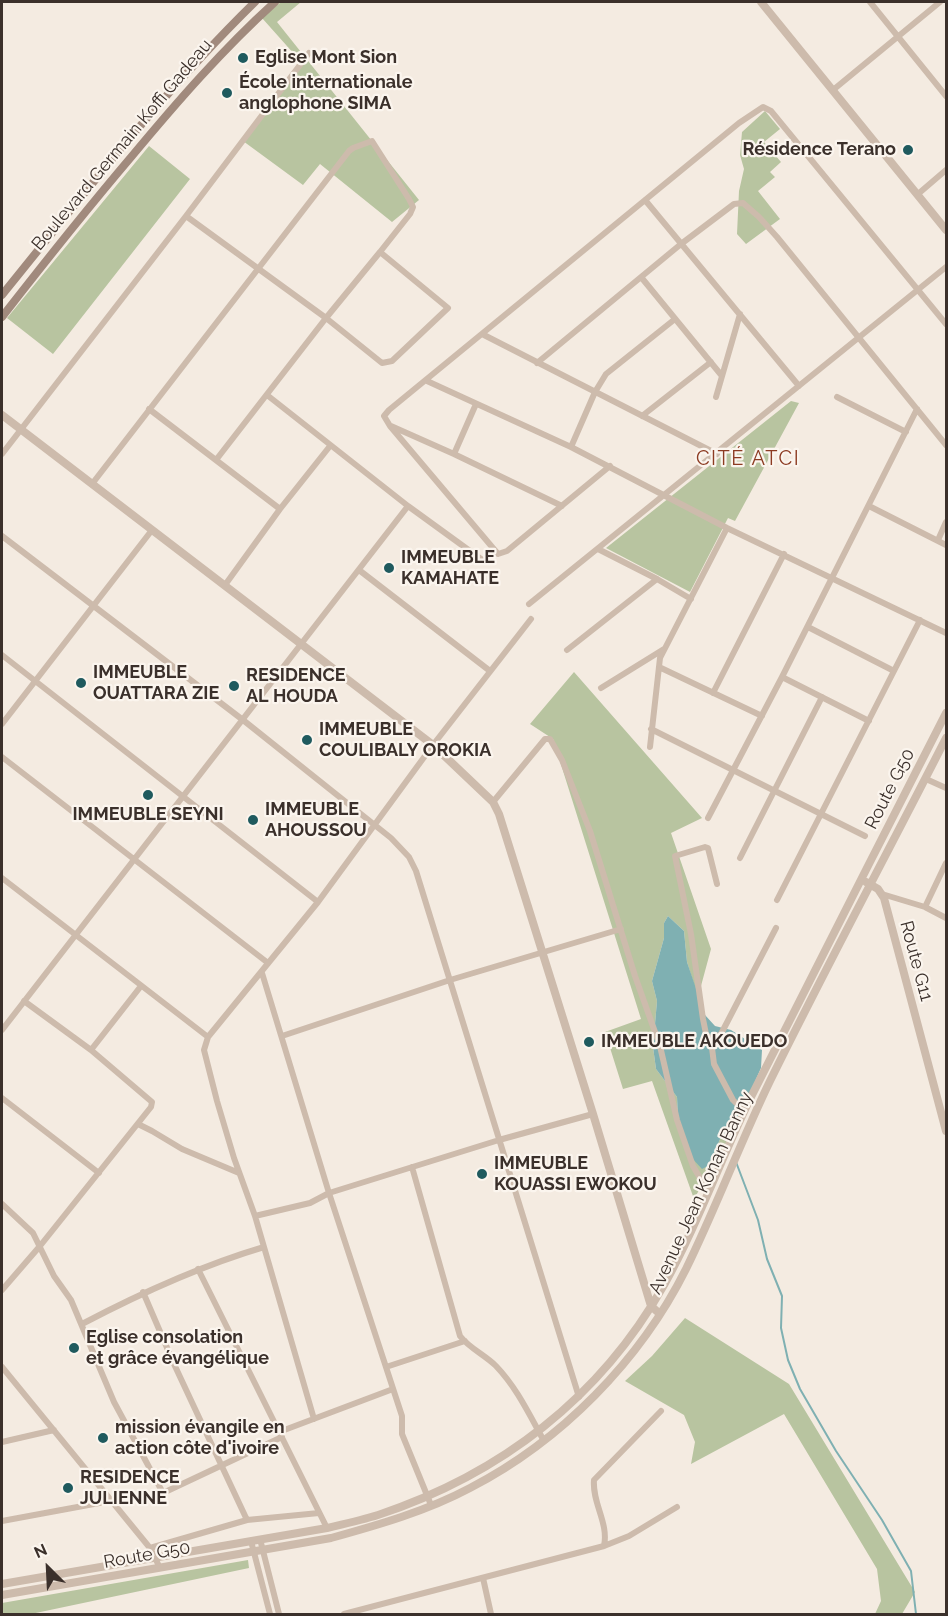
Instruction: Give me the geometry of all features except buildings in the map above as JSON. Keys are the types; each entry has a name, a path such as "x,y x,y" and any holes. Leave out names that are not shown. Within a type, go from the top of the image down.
{"main road":[{"name":"Boulevard Germain Koffi Gadeau","path":"2,295 142,123 190,68 255,2"},
{"name":"Boulevard Germain Koffi Gadeau","path":"2,317 66,235 192,86 275,2"}],"street":[{"path":"761,2 946,230"},
{"path":"870,2 946,96"},
{"path":"832,90 940,2"},
{"path":"2,454 309,53"},
{"path":"610,466 507,551 498,554 384,418 386,413 645,200 739,123 763,107 767,107 946,324"},
{"path":"92,484 349,151 372,141 409,199 412,207 410,214 216,460"},
{"path":"918,194 946,170"},
{"path":"645,200 799,386"},
{"path":"537,363 681,244 734,204 743,202 771,230 946,445"},
{"path":"186,216 326,318 377,360 386,364 448,308 380,252"},
{"path":"529,604 946,267"},
{"path":"641,277 722,376"},
{"path":"716,397 740,314"},
{"path":"571,447 595,392 610,370 675,319"},
{"path":"482,334 717,454"},
{"path":"642,416 711,362"},
{"path":"427,381 571,447 727,528 946,633"},
{"path":"267,394 330,446 481,560"},
{"path":"837,397 906,432"},
{"path":"454,453 476,404"},
{"path":"149,409 280,509"},
{"path":"708,818 808,627 917,409"},
{"path":"2,415 433,745 493,802 499,814 543,953 651,1306 660,1314"},
{"path":"390,426 454,453 562,506"},
{"path":"225,585 280,509 330,446"},
{"path":"2,1030 408,506"},
{"path":"869,506 946,545"},
{"path":"938,540 946,522"},
{"path":"650,747 659,667 664,649 727,528"},
{"path":"2,724 152,530"},
{"path":"2,537 243,720 399,845 412,863 579,1397"},
{"path":"598,549 691,599"},
{"path":"713,693 784,554"},
{"path":"359,570 490,671"},
{"path":"567,650 657,579"},
{"path":"314,1419 204,1050 208,1037 318,902 433,745 531,619"},
{"path":"777,900 920,620"},
{"path":"808,627 894,671"},
{"path":"601,688 664,649"},
{"path":"2,655 318,902"},
{"path":"659,667 762,716"},
{"path":"782,677 869,721"},
{"path":"740,858 822,697"},
{"name":"Route G50","path":"866,882 946,713"},
{"path":"651,729 865,836"},
{"name":"Route G50","path":"866,882 926,778 946,738"},
{"path":"493,802 545,739 550,739 570,778 590,831 635,976 660,1046 677,1120 693,1166 708,1192"},
{"path":"2,758 268,963"},
{"path":"926,778 946,788"},
{"path":"717,884 708,848 675,856 691,934 703,1019 706,1034 711,1040 714,1064 728,1092 744,1112"},
{"path":"925,907 946,863"},
{"path":"2,878 208,1037"},
{"path":"866,882 882,894 925,907 946,918"},
{"name":"Avenue Jean Konan Banny","path":"256,1540 327,1528 378,1515 427,1496 505,1456 539,1432 579,1397 608,1364 651,1306 687,1240 744,1112 866,882"},
{"name":"Avenue Jean Konan Banny","path":"259,1551 331,1538 381,1524 470,1488 544,1441 580,1410 612,1377 660,1314 686,1269 736,1154 866,882"},
{"name":"Route G11","path":"882,894 946,1131"},
{"path":"711,1040 721,1034 776,928"},
{"path":"282,1036 450,980 621,929"},
{"path":"262,973 329,1193 402,1416 402,1434 431,1505"},
{"path":"92,1050 141,986"},
{"path":"2,1290 99,1173 151,1107 152,1102 92,1050 24,1001"},
{"path":"2,1098 99,1173"},
{"path":"255,1216 310,1203 329,1193 499,1140 593,1114"},
{"path":"138,1124 158,1133 182,1149 239,1173"},
{"path":"412,1167 460,1336 487,1358 509,1381 544,1441"},
{"path":"2,1204 33,1233 54,1275 71,1300 114,1402 163,1493 223,1466 280,1434 393,1389"},
{"path":"82,1324 143,1292 198,1269 264,1247"},
{"path":"198,1269 327,1528"},
{"path":"143,1292 247,1520"},
{"path":"386,1367 465,1341"},
{"path":"2,1367 150,1548 160,1568"},
{"path":"604,1546 606,1531 593,1488 594,1480 661,1411"},
{"path":"2,1442 54,1430"},
{"path":"2,1521 110,1501"},
{"path":"344,1614 604,1546 622,1540 677,1506"},
{"path":"150,1548 247,1520 319,1513"},
{"path":"256,1540 279,1614"},
{"name":"Route G50","path":"2,1584 256,1540"},
{"path":"259,1551 270,1614"},
{"name":"Route G50","path":"2,1595 259,1551"},
{"path":"483,1578 491,1614"}],"green space":[{"path":"281,2 301,2 277,22 419,200 392,222 320,164 303,185 243,141 303,64 262,18"},
{"path":"765,111 780,129 764,142 781,162 770,172 775,177 758,191 780,219 746,244 737,234 739,191 744,169 740,155 742,132"},
{"path":"149,146 190,179 53,354 7,318"},
{"path":"791,401 799,403 735,521 728,518 690,592 606,548"},
{"path":"574,672 702,818 671,833 711,949 698,997 687,962 684,931 668,916 664,923 664,938 652,981 657,1001 653,1047 656,1069 677,1097 678,1116 708,1166 721,1137 735,1127 694,1199 652,1081 623,1089 605,1032 641,1019 553,739 530,724"},
{"path":"685,1318 789,1384 915,1592 902,1614 875,1614 881,1601 877,1569 784,1414 691,1464 695,1442 684,1415 625,1381 652,1356"},
{"path":"248,1560 249,1568 31,1614 2,1614 2,1603"}],"water":[{"path":"668,916 684,931 687,962 705,1015 715,1026 731,1030 762,1050 761,1068 735,1127 721,1137 708,1166 702,1169 690,1156 678,1116 677,1097 656,1069 653,1047 657,1001 652,981 664,938 664,923"}],"waterway":[{"path":"736,1162 758,1220 767,1259 782,1296 781,1328 788,1360 800,1389 836,1451 882,1520 911,1571 916,1614"}],"place":[{"name":"Eglise Mont Sion","path":"243,58"},
{"name":"École internationale anglophone SIMA","path":"227,93"},
{"name":"Résidence Terano","path":"908,150"},
{"name":"IMMEUBLE KAMAHATE","path":"389,568"},
{"name":"IMMEUBLE OUATTARA ZIE","path":"81,683"},
{"name":"RESIDENCE AL HOUDA","path":"234,686"},
{"name":"IMMEUBLE COULIBALY OROKIA","path":"307,740"},
{"name":"IMMEUBLE SEYNI","path":"148,795"},
{"name":"IMMEUBLE AHOUSSOU","path":"253,820"},
{"name":"IMMEUBLE AKOUEDO","path":"589,1042"},
{"name":"IMMEUBLE KOUASSI EWOKOU","path":"482,1174"},
{"name":"Eglise consolation et grâce évangélique","path":"74,1348"},
{"name":"mission évangile en action côte d'ivoire","path":"103,1438"},
{"name":"RESIDENCE JULIENNE","path":"68,1488"}],"district":[{"name":"CITÉ ATCI","path":"748,459"}]}
